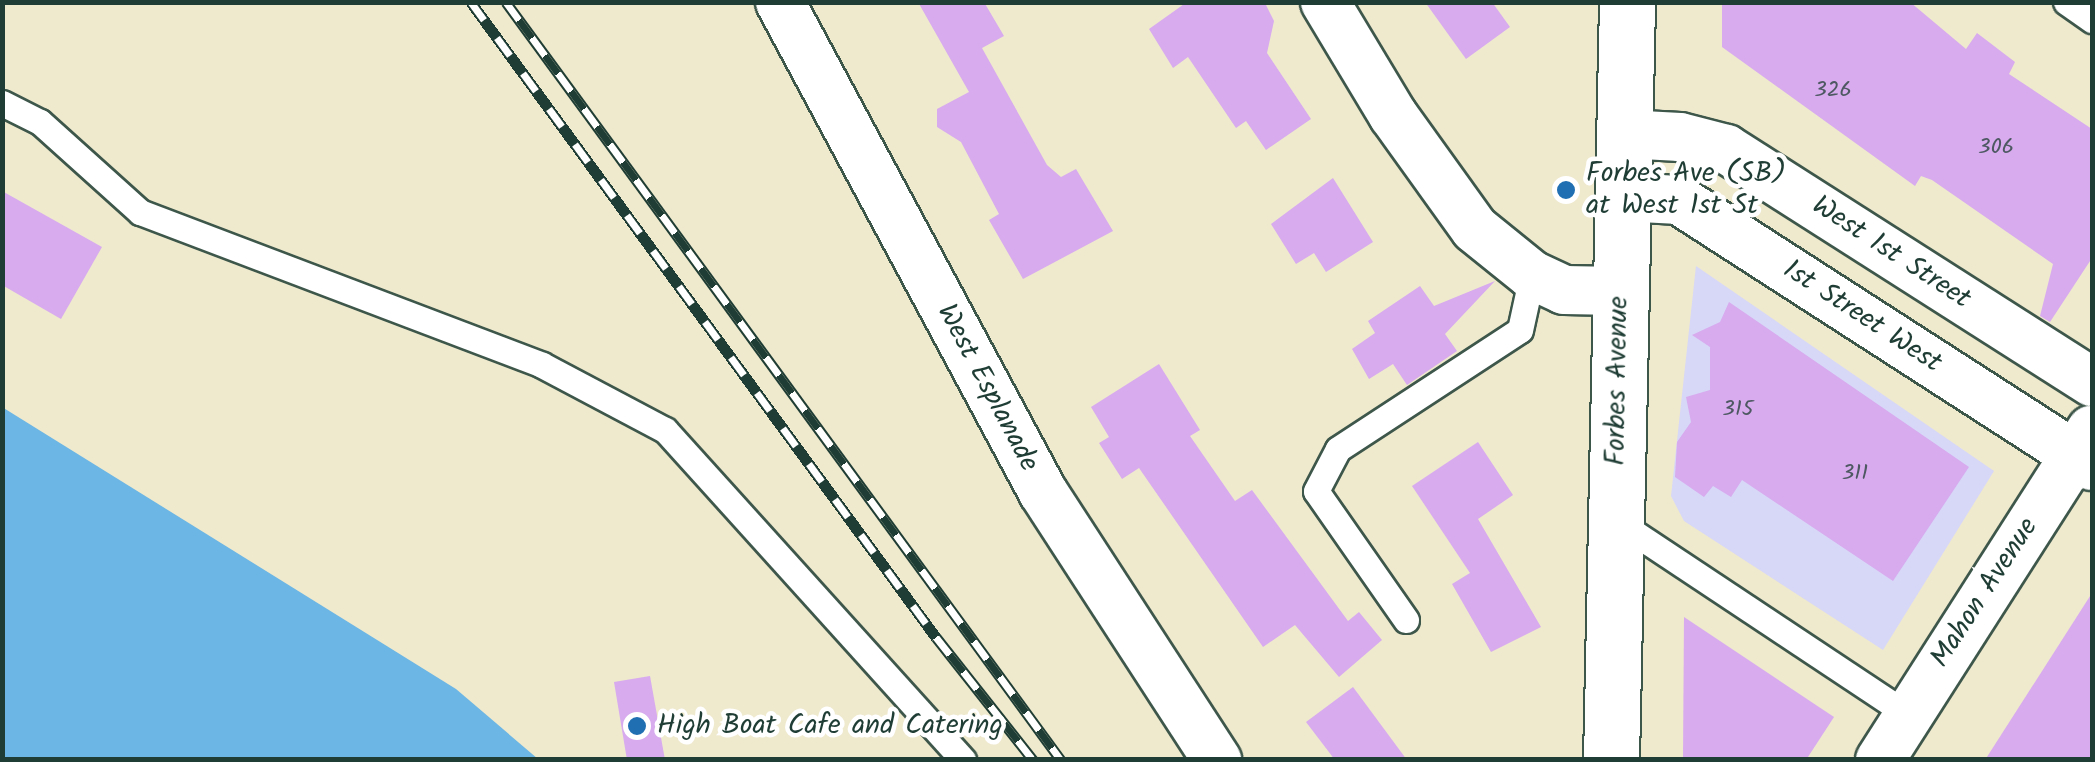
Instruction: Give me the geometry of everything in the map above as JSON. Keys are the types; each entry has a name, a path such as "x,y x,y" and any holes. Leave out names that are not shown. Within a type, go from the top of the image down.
{"main road":[{"name":"Forbes Avenue","path":"1611,760 1627,2"}],"street":[{"name":"West Esplanade","path":"780,2 1043,492 1217,760"},
{"path":"1325,2 1392,116 1475,228 1532,275 1564,290 1620,291"},
{"name":"West 1st Street","path":"1624,134 1680,136 1726,149 2092,382"},
{"name":"1st Street West","path":"1622,196 1679,200 2087,449"},
{"name":"Mahon Avenue","path":"1880,760 1906,714 2087,449"}],"lane":[{"path":"2066,2 2092,20"},
{"path":"2,102 40,122 140,212 542,365 664,430 963,760"},
{"path":"1406,620 1316,491 1338,449 1520,330 1532,275"},
{"path":"1615,520 1906,714"}],"shaded area":[{"path":"1696,266 1994,471 1883,650 1684,521 1671,496"}],"water":[{"path":"2,407 456,689 538,759 3,759"}],"building":[{"path":"918,2 984,2 1004,36 982,48 1047,165 1061,177 1076,169 1113,231 1023,279 989,220 999,214 961,142 937,127 937,109 969,92"},
{"path":"1187,2 1266,5 1274,21 1267,53 1311,119 1266,150 1246,121 1236,128 1188,57 1173,68 1149,29"},
{"path":"1425,2 1492,2 1510,27 1466,59"},
{"path":"1722,2 1910,2 1966,49 1977,33 2015,62 2009,74 2092,129 2092,258 2050,322 2040,316 2053,264 1932,180 1921,176 1915,186 1722,47"},
{"path":"1333,178 1373,242 1326,272 1314,253 1296,264 1271,224"},
{"path":"2,191 102,247 61,319 2,285"},
{"path":"1495,281 1445,334 1457,351 1407,385 1393,364 1369,379 1352,349 1375,333 1368,321 1420,286 1434,306"},
{"path":"1729,302 1969,467 1893,581 1742,480 1731,497 1713,486 1704,497 1675,477 1677,442 1691,422 1686,397 1710,390 1710,347 1692,335 1720,322"},
{"path":"1159,364 1200,430 1190,436 1235,501 1252,490 1348,621 1359,612 1382,640 1339,677 1295,625 1263,647 1139,468 1122,479 1099,443 1109,437 1091,407"},
{"path":"1478,442 1513,495 1478,519 1541,627 1491,652 1452,584 1470,573 1412,486"},
{"path":"2092,593 2092,760 1985,760"},
{"path":"1684,617 1834,717 1806,760 1683,760"},
{"path":"650,676 665,760 627,760 614,682"},
{"path":"1353,687 1407,760 1335,760 1306,722"}],"railway":[{"path":"471,2 936,637 1033,760"},
{"path":"506,2 1061,760"}],"place":[{"name":"Forbes Ave (SB) at West 1st St","path":"1566,190"},
{"name":"High Boat Cafe and Catering","path":"637,726"}]}
